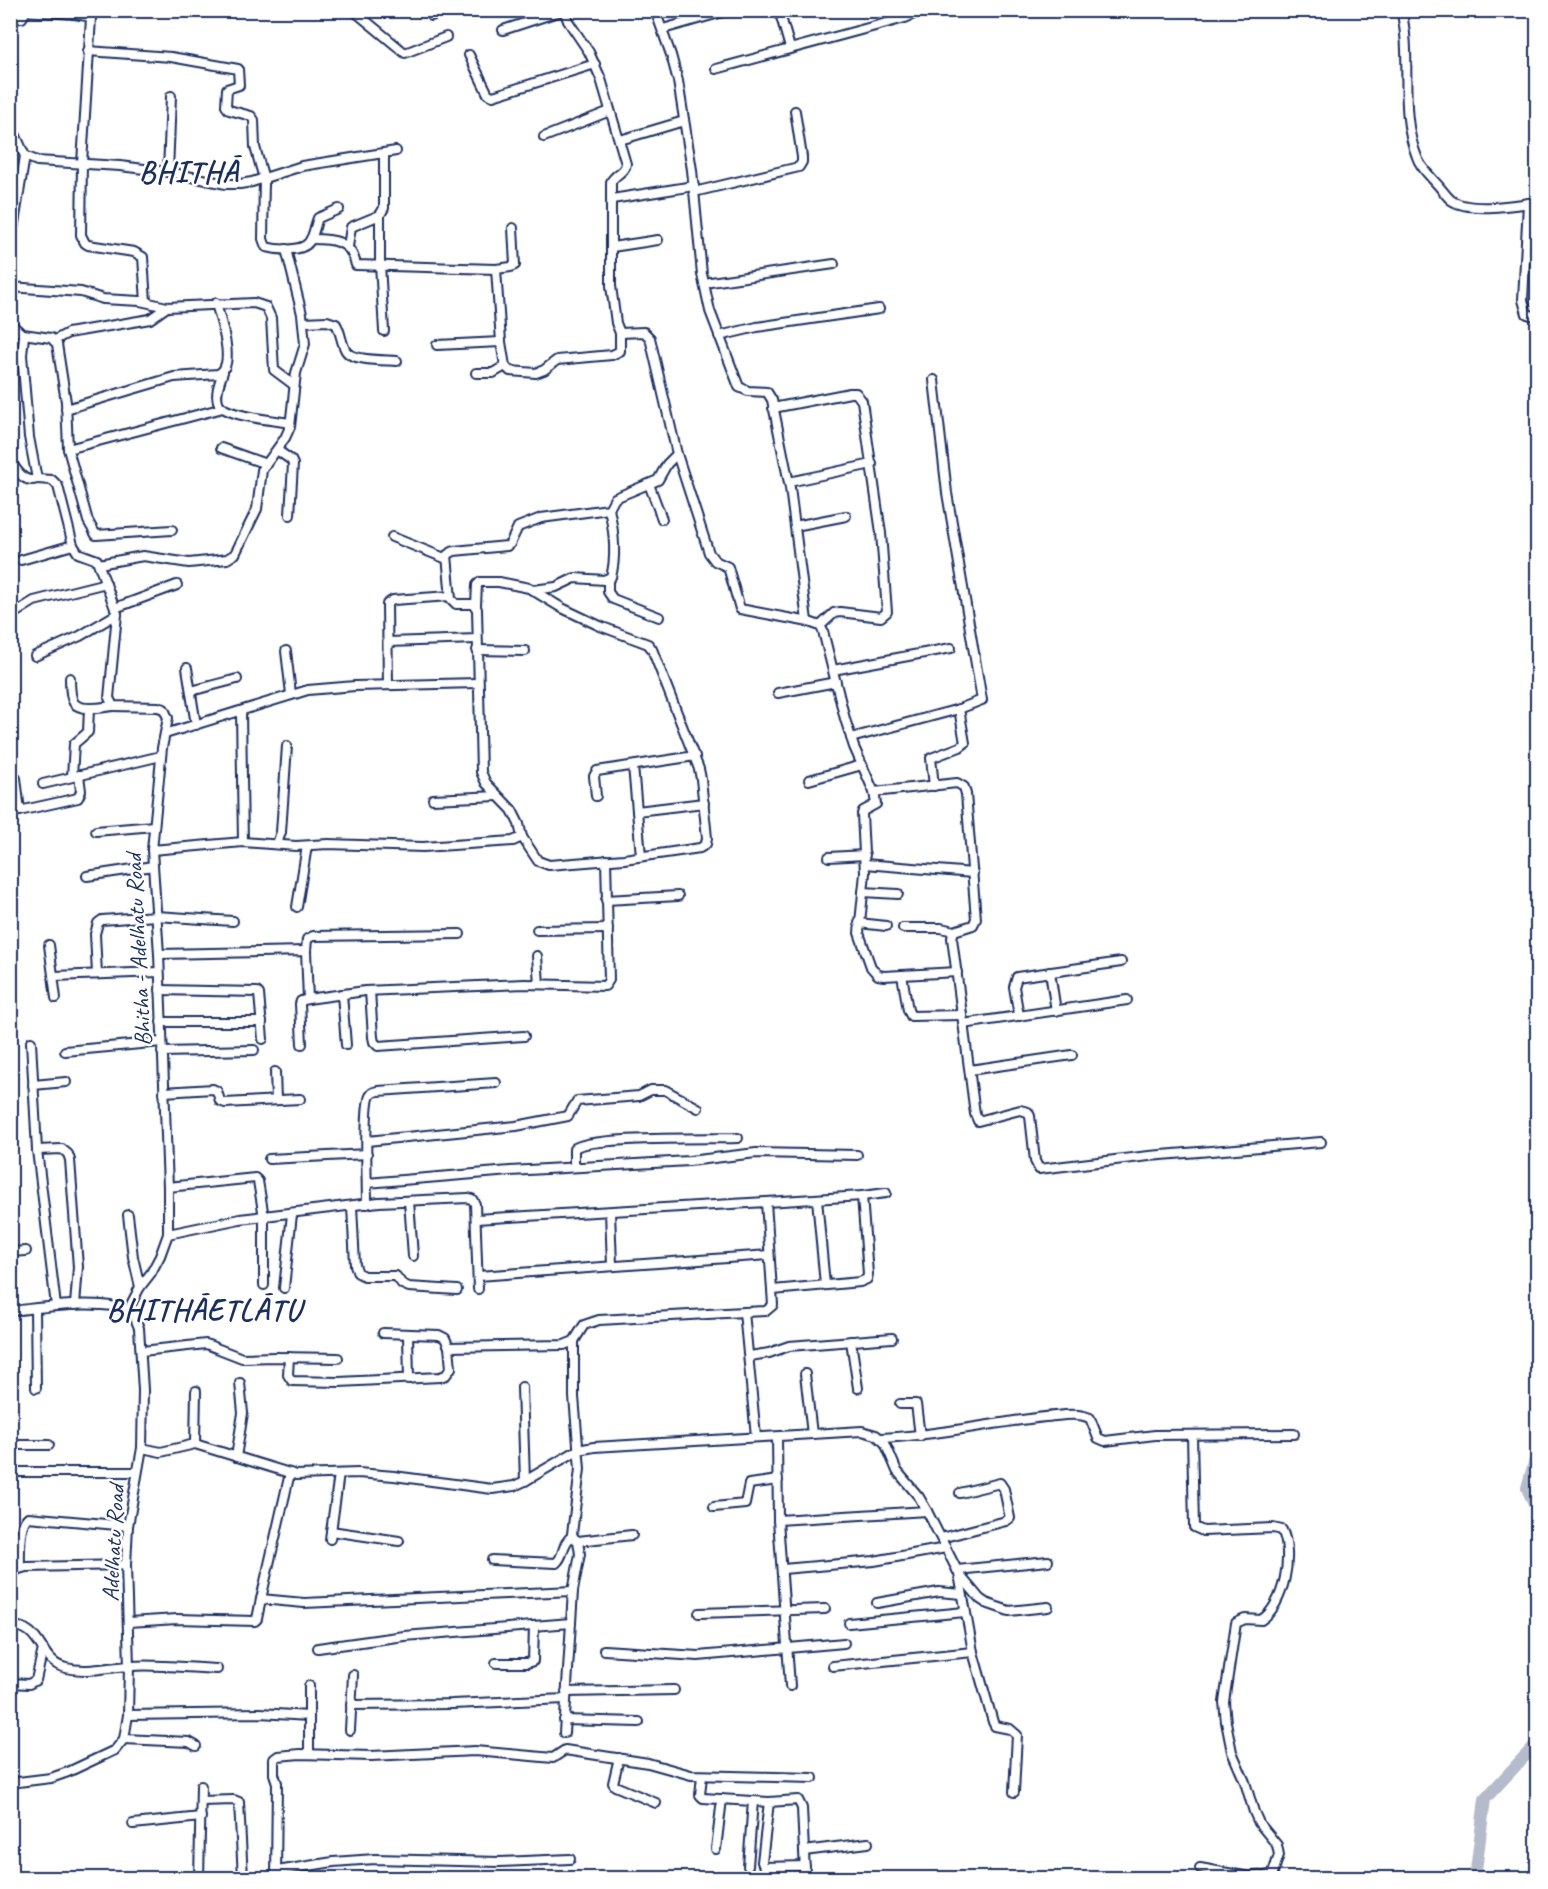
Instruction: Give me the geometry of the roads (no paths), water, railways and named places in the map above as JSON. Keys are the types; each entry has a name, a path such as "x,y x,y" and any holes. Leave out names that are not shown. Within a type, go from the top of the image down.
{"street":[{"path":"353,10 405,53 446,37"},
{"path":"426,10 431,16 448,10"},
{"path":"496,269 501,342 505,366 510,371 529,374 544,369 557,360 612,355 620,351 620,333 616,323 611,286 611,182 614,176 626,167 626,158 595,63 568,21 564,10 503,30"},
{"path":"655,10 678,81 694,189 702,274 710,311 739,387 748,391 767,392 774,408 789,482 807,621"},
{"path":"663,29 730,10"},
{"path":"779,10 790,48"},
{"path":"716,69 905,18 914,14 914,10"},
{"path":"1401,10 1405,28 1407,112 1417,158 1424,169 1451,200 1460,204 1492,207 1538,202"},
{"path":"10,20 22,18 26,11 79,13 89,16 91,20 82,163 82,239 88,245 134,252 143,257 146,302"},
{"path":"88,51 171,57 238,69 239,85 226,89 226,106 229,110 253,117 255,147 264,178 264,243 270,248 298,249 311,239 318,218 339,209"},
{"path":"469,55 488,94 494,96 595,63"},
{"path":"168,172 171,96"},
{"path":"544,137 610,111"},
{"path":"612,199 694,189 799,167 802,158 795,111"},
{"path":"620,140 684,121"},
{"path":"10,130 16,136 25,156 10,248"},
{"path":"25,156 37,161 168,172 226,184 252,182 302,166 396,151"},
{"path":"384,153 384,208 380,215 384,330"},
{"path":"1528,203 1524,308 1530,316 1538,317"},
{"path":"348,247 351,227 380,215"},
{"path":"311,239 334,240 348,247 354,254 356,265 496,269 515,265 513,228"},
{"path":"612,247 658,240"},
{"path":"99,564 143,556 189,563 232,557 257,508 261,475 285,438 290,423 294,386 305,344 304,322 286,249"},
{"path":"1526,258 1538,257"},
{"path":"704,283 834,264"},
{"path":"10,287 81,292 103,299 146,302 167,307 216,303 260,304 266,307 271,318 274,370 294,386"},
{"path":"216,303 227,351 226,367 217,398 219,404 239,414 290,423"},
{"path":"55,340 68,333 150,319 167,307"},
{"path":"719,336 749,329 879,309"},
{"path":"304,322 327,321 336,324 346,351 350,355 367,359 397,361"},
{"path":"11,325 23,334 45,336 55,340"},
{"path":"620,333 644,332 650,338 677,454 709,553 715,561 728,567 740,609 807,621 820,626 823,631 851,738 874,792 876,804 863,811 862,814 865,864 859,923 861,944 874,971 884,976 957,972"},
{"path":"23,334 22,355 29,437 37,479"},
{"path":"55,340 66,409 68,449 88,521 96,535 172,530"},
{"path":"437,345 501,342"},
{"path":"476,373 493,373 505,366"},
{"path":"66,409 174,377 223,372"},
{"path":"851,738 959,709 980,702 982,697 947,493 934,380"},
{"path":"774,408 856,393 862,401 881,532 887,612 880,617 834,613 820,626"},
{"path":"68,449 223,408"},
{"path":"221,448 266,464"},
{"path":"277,450 293,464 290,515"},
{"path":"476,606 456,604 450,596 447,559 449,552 507,546 518,527 534,521 611,505 658,480 667,464 677,454"},
{"path":"10,461 25,479 52,480 58,486 73,545 78,553 93,557 99,564 116,611 109,698 113,706 89,708 74,703 70,678"},
{"path":"789,482 872,464"},
{"path":"649,484 662,519"},
{"path":"611,505 614,565 608,580 608,592 613,598 659,617"},
{"path":"795,526 846,516"},
{"path":"392,537 447,559"},
{"path":"21,560 73,545"},
{"path":"533,590 556,587 575,578 608,580"},
{"path":"481,581 518,584 533,590 562,608 600,626 648,644 656,659 702,779 707,838 704,846 568,864 542,864 538,861 522,837 512,810 484,780 481,772 476,606 477,585 481,581"},
{"path":"10,616 30,603 106,583"},
{"path":"35,656 86,633 116,611 177,585"},
{"path":"388,685 387,607 390,601 450,596"},
{"path":"387,642 477,639"},
{"path":"833,670 951,648"},
{"path":"477,650 525,651"},
{"path":"286,651 291,694"},
{"path":"187,668 196,725"},
{"path":"191,691 237,679"},
{"path":"778,693 836,682"},
{"path":"165,734 291,694 321,688 478,683"},
{"name":"Bhitha - Adelhatu Road","path":"113,706 158,707 164,709 168,718 161,756 152,850 159,954 168,1234 160,1256 128,1310"},
{"path":"10,813 78,798 81,792 75,776 74,744 88,732 89,708"},
{"path":"934,786 931,758 966,743 959,709"},
{"path":"241,711 243,842"},
{"path":"277,844 281,832 287,746"},
{"path":"44,784 161,756"},
{"path":"596,796 594,776 597,771 694,756"},
{"path":"809,780 862,765"},
{"path":"633,766 641,856"},
{"path":"10,775 16,778 20,811"},
{"path":"874,792 957,783 964,787 966,794 975,922 968,927 954,931 941,928 903,928"},
{"path":"433,799 498,796"},
{"path":"637,811 704,803"},
{"path":"96,831 153,826"},
{"path":"152,850 243,842 307,846 344,844 423,847 513,841 522,837"},
{"path":"297,908 307,846"},
{"path":"829,857 865,855"},
{"path":"302,1044 300,1004 301,1001 308,999 370,991 539,984 601,987 608,985 606,860"},
{"path":"865,864 972,873"},
{"path":"87,876 153,866"},
{"path":"863,891 898,894"},
{"path":"606,900 678,896"},
{"path":"97,974 95,934 98,922 106,918 156,916 233,921"},
{"path":"859,923 886,926"},
{"path":"537,930 608,929"},
{"path":"954,931 952,938 975,1114 978,1121 1020,1110 1028,1112 1035,1161 1039,1169 1149,1156 1321,1142"},
{"path":"308,999 306,951 307,939 313,936 460,934"},
{"path":"50,945 56,998"},
{"path":"159,954 306,951"},
{"path":"537,956 539,984"},
{"path":"1019,1016 1014,987 1017,977 1121,962"},
{"path":"54,976 159,972"},
{"path":"1050,972 1056,1011"},
{"path":"902,975 911,1016 963,1020 1019,1016 1127,1000"},
{"path":"160,990 257,992 263,1039"},
{"path":"370,991 373,1037 378,1046 524,1036"},
{"path":"342,994 346,1045"},
{"path":"161,1022 262,1022"},
{"path":"31,1042 37,1150 56,1306"},
{"path":"65,1051 162,1042"},
{"path":"162,1052 254,1050"},
{"path":"970,1070 1072,1055"},
{"path":"274,1072 276,1100"},
{"path":"33,1085 66,1082"},
{"path":"367,1204 367,1141 369,1097 372,1093 496,1083"},
{"path":"164,1092 213,1089 217,1090 220,1101 225,1102 300,1099"},
{"path":"367,1141 516,1126 568,1116 577,1101 639,1096 651,1090 670,1091 698,1108"},
{"path":"574,1167 574,1149 586,1143 738,1138"},
{"path":"37,1150 62,1149 68,1154 70,1160 78,1267 75,1305"},
{"path":"367,1183 510,1171 689,1161 756,1153 856,1155"},
{"path":"269,1158 367,1154"},
{"path":"168,1187 255,1178 258,1181 264,1217 264,1285"},
{"path":"476,1219 886,1193"},
{"path":"773,1290 860,1282 867,1279 862,1196"},
{"path":"168,1234 240,1219 367,1204 472,1199 475,1204 478,1289"},
{"path":"817,1199 825,1285"},
{"path":"408,1201 413,1256"},
{"path":"564,1734 573,1591 580,1554 575,1539 580,1478 574,1397 574,1341 584,1325 599,1320 766,1311 771,1308 773,1290 766,1202"},
{"path":"352,1206 355,1265 358,1274 396,1276 402,1284 409,1287 457,1290"},
{"path":"610,1212 612,1265"},
{"path":"284,1288 292,1214"},
{"path":"128,1215 133,1257 140,1287"},
{"path":"10,1252 26,1251"},
{"path":"478,1276 769,1255"},
{"path":"10,1311 75,1305 128,1310"},
{"path":"35,1309 36,1388"},
{"name":"Adelhatu Road","path":"123,1739 128,1715 129,1622 126,1565 128,1526 141,1448 142,1351 139,1328 133,1313 128,1310"},
{"path":"744,1312 756,1437"},
{"path":"289,1357 288,1376 292,1381 408,1379 447,1375 451,1368 449,1347 442,1335 383,1333"},
{"path":"408,1334 408,1379"},
{"path":"750,1356 769,1353 789,1346 892,1338"},
{"path":"449,1347 564,1345 574,1341"},
{"path":"851,1341 858,1388"},
{"path":"142,1351 206,1344 242,1358 338,1358"},
{"path":"805,1374 812,1434"},
{"path":"236,1457 243,1418 240,1383"},
{"path":"522,1387 525,1481"},
{"path":"195,1444 196,1391"},
{"path":"900,1404 916,1404 920,1436"},
{"path":"881,1438 920,1436 1025,1418 1071,1415 1088,1416 1093,1420 1096,1434 1101,1440 1155,1436 1294,1434"},
{"path":"141,1448 161,1452 195,1444 290,1473 393,1476 492,1489 514,1486 578,1450 594,1447 862,1431 876,1435 885,1443 897,1470 919,1497 927,1511 958,1572 980,1599 994,1606 1016,1612 1048,1607"},
{"path":"1192,1435 1194,1527 1203,1531 1273,1528 1282,1530 1285,1539 1287,1574 1272,1610 1261,1620 1241,1619 1235,1626 1226,1692 1226,1722 1232,1752 1245,1782 1256,1817 1275,1841 1279,1851 1276,1868 1270,1875 1250,1878 1200,1868"},
{"path":"777,1437 778,1520 790,1686"},
{"path":"10,1445 49,1445"},
{"path":"10,1472 136,1472"},
{"path":"129,1622 177,1619 255,1621 290,1473"},
{"path":"339,1474 330,1535 399,1541"},
{"path":"714,1507 745,1504 749,1484 778,1480"},
{"path":"941,1538 1010,1518 1004,1489 1000,1483 960,1493"},
{"path":"778,1520 927,1511"},
{"path":"20,1568 22,1527 24,1520 28,1518 128,1526"},
{"path":"492,1560 556,1563 565,1542 575,1539 632,1535"},
{"path":"783,1569 874,1561 946,1548"},
{"path":"958,1572 1048,1561"},
{"path":"10,1581 16,1570 20,1568 126,1565"},
{"path":"958,1572 979,1679 995,1726 1010,1729 1017,1735 1014,1792"},
{"path":"261,1599 304,1603 573,1591"},
{"path":"876,1603 939,1592 962,1594"},
{"path":"699,1613 825,1610"},
{"path":"849,1623 965,1612"},
{"path":"318,1648 404,1636 571,1623"},
{"path":"10,1626 20,1627 33,1634 55,1664 65,1668 100,1670 129,1666 217,1669"},
{"path":"496,1662 527,1663 532,1661 534,1626"},
{"path":"604,1650 687,1656 844,1643"},
{"path":"10,1683 29,1684 36,1680 43,1649"},
{"path":"833,1666 973,1652"},
{"path":"350,1730 353,1675"},
{"path":"309,1686 309,1754"},
{"path":"351,1705 452,1704 566,1695 674,1690"},
{"path":"128,1715 260,1713 309,1716"},
{"path":"564,1720 639,1722"},
{"path":"10,1783 51,1778 68,1772 115,1750 123,1739 189,1742 196,1746"},
{"path":"570,1859 500,1862 375,1858 333,1862 277,1875 277,1783 274,1774 274,1759 278,1756 309,1754 371,1756 474,1751 553,1758 565,1750 619,1758 702,1776 813,1778"},
{"path":"619,1758 613,1783 615,1786 656,1803"},
{"path":"702,1776 702,1797 769,1802 795,1799 800,1803 807,1878"},
{"path":"199,1878 201,1786"},
{"path":"716,1849 722,1799"},
{"path":"201,1801 234,1800 239,1802 243,1878"},
{"path":"748,1866 753,1801"},
{"path":"769,1802 762,1862 764,1867 805,1866"},
{"path":"133,1824 201,1817"},
{"path":"804,1851 868,1843"}],"waterway":[{"path":"1538,1449 1527,1488 1538,1514"},
{"path":"1475,1878 1485,1799 1538,1742"}],"district":[{"name":"BHITHĀ","path":"189,172"},
{"name":"BHITHĀETLĀTU","path":"204,1310"}]}
